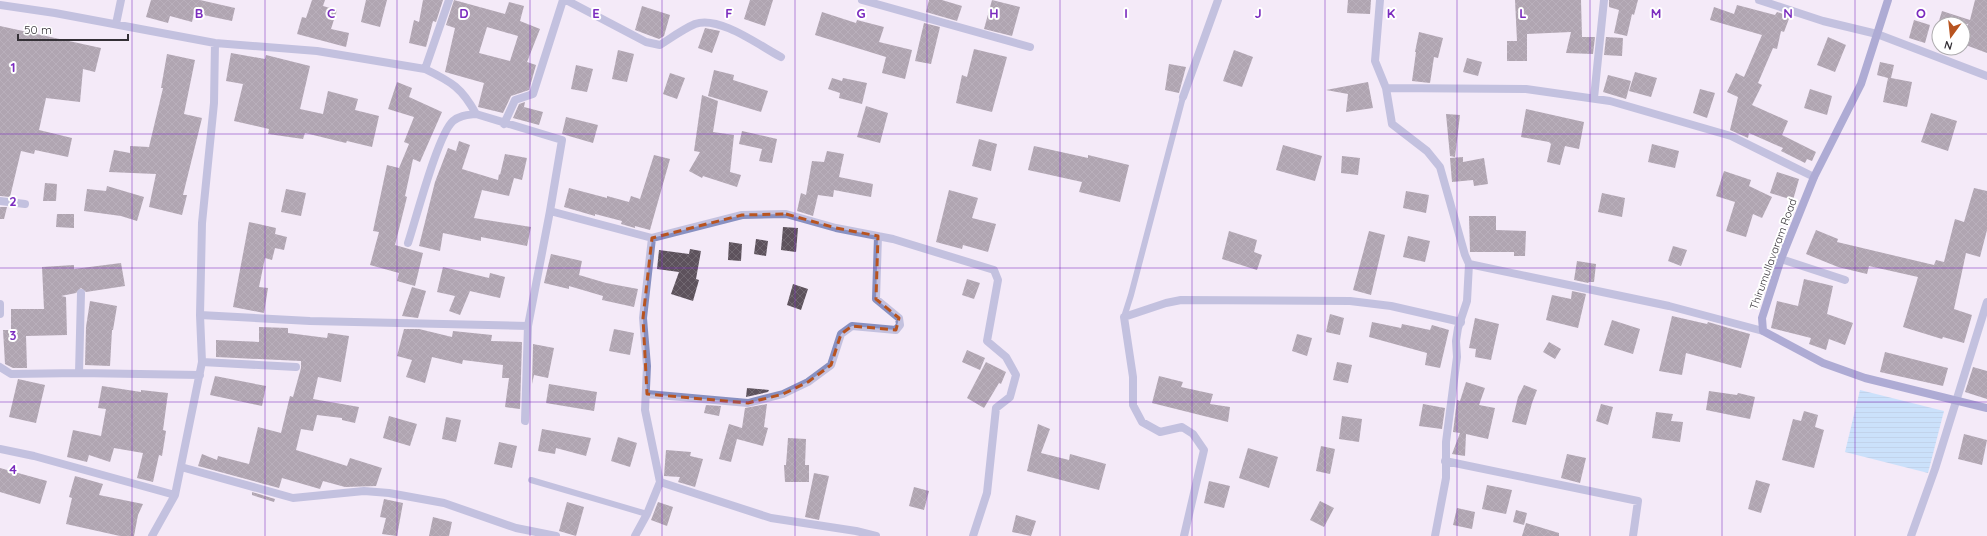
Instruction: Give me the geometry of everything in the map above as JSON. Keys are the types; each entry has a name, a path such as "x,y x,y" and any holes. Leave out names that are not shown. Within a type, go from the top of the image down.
{"street":[{"path":"116,24 121,0"},
{"path":"425,69 448,0"},
{"path":"504,124 515,100 533,94 563,0"},
{"path":"566,0 646,42 660,45 696,24 711,22 725,26 781,57"},
{"path":"862,0 1030,47"},
{"path":"1183,97 1218,0"},
{"path":"1380,0 1375,61 1386,88 1392,124 1427,151 1440,167 1465,255 1469,264 1467,301 1458,328 1456,341 1457,358 1445,461 1446,478 1435,536"},
{"path":"1594,98 1604,0"},
{"path":"1759,0 1823,21 1877,34 1987,76"},
{"name":"Thirumullavaram Road","path":"1763,332 1762,318 1781,259 1814,177 1861,84 1888,0"},
{"path":"0,5 116,24 215,43 317,51 425,69 450,81 467,97 476,114"},
{"path":"152,536 175,495 202,362 200,315 202,223 214,103 215,43"},
{"path":"1386,88 1526,89 1610,101 1731,136 1814,177"},
{"path":"408,243 439,145 452,121 462,115 476,114 504,124 562,140 528,326 525,421"},
{"path":"0,201 25,204"},
{"path":"550,211 652,238 742,215 786,214 836,228 878,236 978,264 994,270 998,280 987,341 1006,357 1016,375 1010,397 996,408 987,493 973,536"},
{"path":"647,394 748,402 784,394 808,382 830,365 841,334 852,326 896,330 900,325 899,318 876,299 878,236"},
{"path":"635,536 647,514 660,482 645,410 647,394 647,366 643,318 652,238"},
{"path":"1781,259 1846,280"},
{"path":"1469,264 1669,306 1763,332 1823,364 1865,378 1987,408"},
{"path":"79,373 81,293"},
{"path":"1184,536 1204,450 1193,434 1182,427 1160,432 1142,422 1133,405 1133,377 1124,317 1166,303 1181,300 1342,301 1391,306 1461,322"},
{"path":"1911,536 1935,469 1955,400 1987,302"},
{"path":"0,304 0,314"},
{"path":"200,315 310,321 528,326"},
{"path":"202,362 296,367"},
{"path":"0,367 11,374 79,373 200,375"},
{"path":"0,449 34,456 175,495"},
{"path":"1445,461 1638,501 1633,536"},
{"path":"181,467 293,498 364,491 389,493 436,501 516,528 556,536"},
{"path":"660,482 771,518 876,536"}],"lane":[{"path":"1124,317 1133,289 1183,97"},
{"path":"531,480 647,514"}],"highlighted area":[{"path":"786,214 836,228 878,236 876,299 899,318 896,330 852,326 841,334 831,365 808,382 783,394 748,403 647,394 643,318 652,238 742,215"}],"water":[{"path":"1860,390 1944,411 1928,473 1845,452"}],"building":[{"path":"151,0 200,0 235,8 232,21 194,13 192,22 170,16 168,23 146,17"},
{"path":"312,0 325,0 323,6 337,10 331,29 349,33 346,47 297,34 302,17 306,18"},
{"path":"366,0 387,0 380,27 361,22"},
{"path":"423,0 443,0 436,22 433,21 426,47 409,43 414,20 419,22"},
{"path":"454,0 505,14 509,2 524,6 520,21 540,29 527,62 536,65 529,90 511,96 503,113 478,107 484,83 445,72 455,28 446,25","holes":["487,27 518,36 510,61 479,53"]},
{"path":"750,0 773,0 765,26 744,19"},
{"path":"929,0 942,0 962,6 957,21 926,12"},
{"path":"992,0 1020,7 1012,36 984,29"},
{"path":"1348,0 1371,0 1370,14 1347,13"},
{"path":"1515,0 1581,0 1582,37 1595,37 1593,54 1566,53 1571,32 1527,34 1527,61 1507,61 1507,41 1517,41"},
{"path":"1609,0 1638,0 1634,15 1632,14 1627,36 1614,33 1619,10 1609,7"},
{"path":"1975,0 1987,0 1987,53 1971,47 1971,16"},
{"path":"1737,5 1775,15 1777,12 1790,16 1784,32 1781,31 1777,49 1773,48 1758,83 1762,85 1752,105 1788,121 1782,135 1816,152 1812,161 1807,159 1805,163 1781,151 1783,148 1749,133 1748,138 1730,130 1738,97 1727,92 1736,73 1744,77 1762,35 1710,20 1714,7 1734,14"},
{"path":"642,6 670,15 664,36 659,39 635,30"},
{"path":"1942,11 1958,16 1940,16"},
{"path":"822,12 856,23 857,20 884,27 879,42 912,50 905,79 882,73 886,57 815,35"},
{"path":"1914,20 1930,25 1925,43 1909,38"},
{"path":"924,23 940,27 931,64 915,61"},
{"path":"0,26 101,48 95,72 83,69 80,102 46,98 39,130 72,138 68,157 35,150 34,154 21,151 10,197 0,196"},
{"path":"705,28 720,31 712,53 698,48"},
{"path":"1419,32 1443,38 1438,58 1434,57 1430,83 1412,81"},
{"path":"1606,37 1623,38 1622,56 1604,55"},
{"path":"1828,37 1846,45 1835,72 1817,65"},
{"path":"974,49 1007,57 992,112 956,103 962,75 967,77"},
{"path":"618,50 634,54 627,82 612,79"},
{"path":"1234,50 1253,57 1242,87 1223,81"},
{"path":"231,53 265,59 266,55 310,66 300,109 323,114 328,91 358,99 355,110 379,116 372,147 347,141 346,143 305,133 303,139 268,134 269,129 234,121 243,84 226,81"},
{"path":"167,54 195,60 184,114 202,118 183,195 187,195 182,215 149,207 156,174 109,172 114,150 130,153 130,146 149,147 163,88 161,88"},
{"path":"1467,58 1482,62 1478,76 1463,72"},
{"path":"1880,62 1894,65 1891,78 1912,82 1907,107 1883,102 1888,78 1877,75"},
{"path":"1169,64 1186,67 1179,93 1165,90"},
{"path":"576,65 593,69 587,92 571,89"},
{"path":"714,70 734,75 733,80 768,91 761,112 708,96"},
{"path":"1635,72 1657,78 1651,97 1629,91"},
{"path":"670,73 685,78 677,99 663,94"},
{"path":"1608,75 1631,81 1626,99 1603,92"},
{"path":"832,78 842,81 843,78 867,83 862,104 839,98 840,93 828,89"},
{"path":"397,82 412,88 409,97 442,112 420,162 413,159 405,196 407,197 395,245 423,253 415,286 397,281 399,273 370,265 379,232 373,231 387,165 399,168 409,144 404,142 414,117 388,109"},
{"path":"1368,82 1373,108 1346,112 1348,94 1326,90"},
{"path":"1700,89 1715,93 1707,118 1693,113"},
{"path":"1810,89 1832,96 1827,115 1804,108"},
{"path":"702,95 718,101 713,132 734,135 730,172 741,175 737,187 703,176 702,178 689,171 700,152 694,151"},
{"path":"525,102 524,107 543,112 539,125 513,118 519,104"},
{"path":"866,106 888,113 880,143 857,137"},
{"path":"1526,109 1584,122 1579,149 1565,146 1560,165 1547,162 1551,144 1549,142 1521,137"},
{"path":"1931,113 1957,121 1948,151 1921,142"},
{"path":"1446,114 1460,115 1455,157 1450,156"},
{"path":"566,117 598,125 593,143 562,134"},
{"path":"742,131 777,139 772,163 759,161 762,149 739,144"},
{"path":"979,139 997,144 991,171 972,166"},
{"path":"459,141 470,145 462,169 498,180 505,154 527,158 522,180 514,178 509,196 482,190 474,218 531,227 527,246 481,237 481,241 443,233 440,251 419,246 435,182 448,148 456,151"},
{"path":"1652,144 1679,151 1675,168 1648,162"},
{"path":"1283,145 1322,156 1315,181 1276,170"},
{"path":"1034,146 1088,158 1088,155 1129,165 1120,202 1079,192 1082,182 1028,170"},
{"path":"827,151 844,154 839,177 873,184 871,197 834,190 833,197 818,195 813,216 797,211 801,193 806,195 812,161 824,162"},
{"path":"654,155 670,159 650,230 635,226 635,228 621,224 622,221 595,214 595,216 564,207 569,188 629,202 631,196 640,199"},
{"path":"1342,156 1360,158 1358,175 1341,173"},
{"path":"1463,157 1463,162 1484,158 1488,184 1474,186 1473,180 1452,182 1450,158"},
{"path":"1724,171 1751,180 1749,186 1772,197 1762,218 1753,214 1746,237 1726,231 1735,202 1716,196"},
{"path":"1777,172 1799,179 1793,200 1770,193"},
{"path":"45,183 57,184 56,201 43,201"},
{"path":"107,186 144,197 137,221 121,216 84,211 87,189 106,191"},
{"path":"1974,188 1987,191 1987,230 1980,257 1966,253 1954,309 1972,315 1964,343 1943,337 1942,339 1903,327 1918,277 1869,266 1867,274 1838,267 1806,254 1816,230 1838,239 1837,242 1934,265 1936,260 1944,262 1955,219 1964,222"},
{"path":"286,189 306,193 301,216 281,212"},
{"path":"949,190 978,198 972,218 996,224 988,252 963,245 962,249 936,242"},
{"path":"1406,191 1429,195 1426,213 1403,208"},
{"path":"1602,193 1625,198 1622,217 1598,212"},
{"path":"0,207 7,207 4,219 0,219"},
{"path":"57,214 74,214 74,228 56,227"},
{"path":"1469,216 1496,216 1496,230 1526,231 1525,256 1514,256 1514,252 1470,252"},
{"path":"249,222 276,228 275,234 287,237 284,250 275,248 272,260 265,258 259,287 268,288 264,313 233,307"},
{"path":"783,227 798,228 796,252 781,250"},
{"path":"1229,231 1257,240 1254,252 1262,255 1257,270 1222,259"},
{"path":"1369,231 1385,235 1371,295 1353,290"},
{"path":"1408,236 1430,241 1425,262 1403,257"},
{"path":"756,239 768,241 766,256 754,254"},
{"path":"729,242 742,244 741,261 728,260"},
{"path":"1673,246 1687,250 1681,266 1668,261"},
{"path":"690,249 701,251 696,279 699,280 693,301 671,294 679,272 657,269 659,250 689,254"},
{"path":"551,254 582,261 579,275 606,283 638,289 634,307 602,300 603,296 569,286 569,289 544,283"},
{"path":"1577,261 1596,264 1594,282 1588,283 1574,280"},
{"path":"121,263 125,286 86,292 81,288 76,293 61,296 66,297 67,335 26,336 27,368 13,368 5,364 3,330 11,330 11,309 44,309 42,267 74,265 74,269"},
{"path":"443,267 489,278 490,273 505,277 500,298 470,291 460,315 449,311 455,296 437,292"},
{"path":"967,279 980,283 974,299 962,295"},
{"path":"1804,279 1833,286 1827,314 1853,323 1845,345 1829,339 1826,350 1809,344 1811,338 1771,328 1777,301 1798,306"},
{"path":"793,284 808,289 801,310 787,305"},
{"path":"412,287 426,291 418,318 402,316"},
{"path":"1572,291 1586,294 1578,328 1546,320 1552,295 1571,299"},
{"path":"90,301 117,306 112,330 110,366 85,365 86,327"},
{"path":"1330,314 1344,318 1340,335 1326,332"},
{"path":"1672,316 1707,324 1708,322 1750,334 1741,368 1686,353 1682,375 1659,371"},
{"path":"1475,318 1499,324 1491,360 1475,357 1476,349 1469,348"},
{"path":"1612,320 1640,329 1633,354 1604,345"},
{"path":"1372,322 1401,328 1402,324 1430,330 1432,325 1449,330 1440,368 1425,365 1427,353 1369,337"},
{"path":"259,327 288,328 288,333 327,338 328,333 349,336 341,382 318,377 313,399 359,407 355,423 342,420 342,418 317,415 313,431 301,429 296,450 347,466 350,458 382,468 376,486 345,487 323,481 320,489 282,478 279,488 198,466 202,454 217,460 218,456 249,464 258,427 281,433 290,396 293,397 301,368 301,361 216,357 216,340 259,342"},
{"path":"404,329 419,329 452,337 453,331 492,335 491,341 522,342 520,409 505,407 509,378 502,378 503,365 463,360 462,364 432,357 425,383 406,377 412,360 397,356"},
{"path":"614,329 634,333 630,355 609,351"},
{"path":"1297,334 1312,338 1307,356 1292,351"},
{"path":"1549,342 1561,349 1555,359 1543,352"},
{"path":"533,344 554,348 548,378 534,375 532,384"},
{"path":"967,350 985,358 980,370 962,362"},
{"path":"1885,352 1948,368 1943,386 1880,372"},
{"path":"986,362 1006,372 1001,384 999,383 984,408 967,398"},
{"path":"1337,362 1352,365 1348,383 1333,380"},
{"path":"1973,367 1987,371 1987,399 1965,392"},
{"path":"215,376 266,386 262,406 210,395"},
{"path":"1159,376 1183,382 1181,387 1213,394 1210,404 1230,407 1228,422 1152,403"},
{"path":"18,379 45,385 36,423 9,417"},
{"path":"1466,382 1485,388 1479,405 1495,408 1488,439 1466,434 1465,456 1452,454 1460,433 1453,432 1457,400 1460,401"},
{"path":"549,384 597,392 594,411 546,403"},
{"path":"1524,385 1537,390 1526,425 1512,422 1518,397"},
{"path":"102,386 141,392 141,390 168,393 163,430 166,431 162,456 159,455 153,482 137,478 143,453 114,448 110,462 89,455 87,462 67,457 73,430 101,436 106,409 98,408"},
{"path":"747,388 769,390 768,392 746,397"},
{"path":"1709,391 1737,395 1738,393 1755,397 1750,419 1706,410"},
{"path":"767,404 764,427 768,428 763,446 737,439 731,462 719,459 729,424 742,428 745,408"},
{"path":"1423,404 1445,408 1442,429 1419,426"},
{"path":"1601,404 1613,407 1608,425 1596,421"},
{"path":"706,405 721,406 719,416 704,413"},
{"path":"1804,411 1818,415 1815,427 1824,430 1814,468 1782,460 1793,419 1801,421"},
{"path":"1656,412 1673,414 1671,421 1683,422 1680,442 1652,438"},
{"path":"389,416 417,424 410,446 383,438"},
{"path":"1342,416 1362,419 1359,442 1339,439"},
{"path":"446,417 461,420 456,442 442,439"},
{"path":"1038,424 1050,429 1041,453 1069,460 1070,454 1106,464 1099,490 1027,471"},
{"path":"542,429 591,438 586,456 556,448 555,454 538,451"},
{"path":"1964,434 1987,440 1982,465 1958,459"},
{"path":"618,437 637,443 630,467 611,461"},
{"path":"788,438 806,439 805,465 809,465 809,482 785,482 784,465 786,465"},
{"path":"499,442 517,446 512,468 494,464"},
{"path":"1321,446 1335,449 1330,474 1316,471"},
{"path":"1248,448 1278,457 1269,488 1239,478"},
{"path":"666,450 691,452 690,456 703,459 695,487 678,482 680,477 664,476"},
{"path":"1567,454 1586,458 1580,483 1561,478"},
{"path":"0,468 47,481 40,504 0,492"},
{"path":"814,473 829,476 819,520 805,517"},
{"path":"75,476 103,484 99,495 143,504 138,515 134,536 120,536 66,524 72,498 69,497"},
{"path":"1756,480 1770,484 1761,513 1748,509"},
{"path":"1209,481 1230,486 1224,508 1204,503"},
{"path":"1487,485 1512,490 1506,514 1482,509"},
{"path":"914,487 929,491 924,510 909,506"},
{"path":"252,492 275,499 274,502 252,495"},
{"path":"384,499 403,503 397,536 382,534 386,518 380,517"},
{"path":"1320,501 1334,508 1324,527 1310,520"},
{"path":"567,502 584,507 576,536 559,531"},
{"path":"658,502 673,507 667,526 651,520"},
{"path":"1457,508 1475,512 1472,529 1453,525"},
{"path":"1516,510 1527,513 1524,525 1513,522"},
{"path":"1016,515 1036,521 1031,536 1012,532"},
{"path":"433,517 452,522 449,536 429,536"},
{"path":"1526,523 1559,533 1559,536 1522,536"}]}
